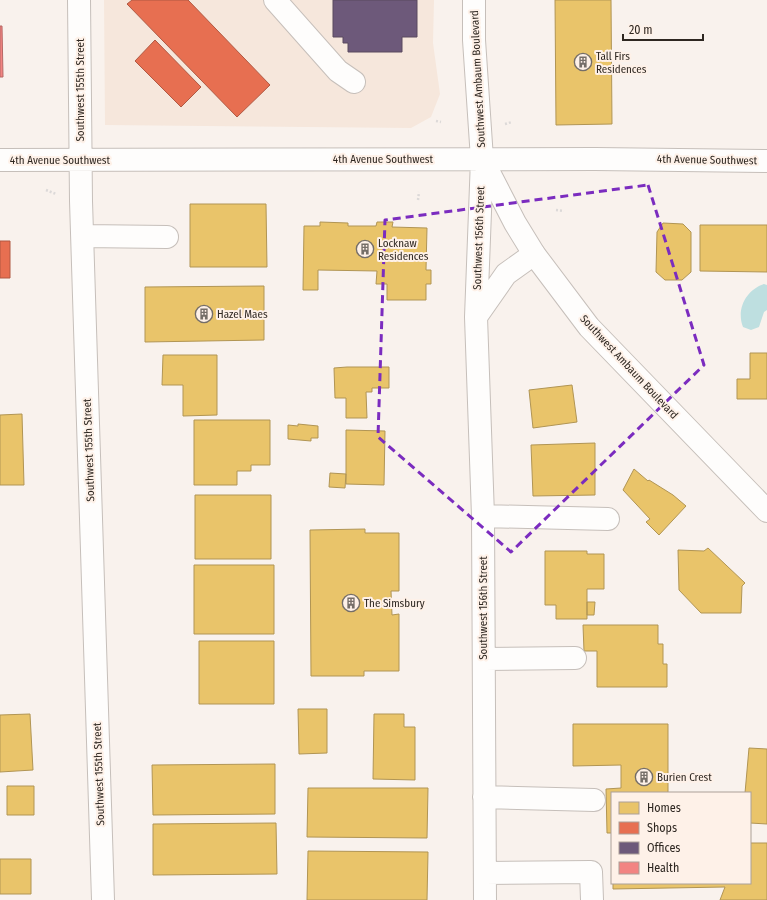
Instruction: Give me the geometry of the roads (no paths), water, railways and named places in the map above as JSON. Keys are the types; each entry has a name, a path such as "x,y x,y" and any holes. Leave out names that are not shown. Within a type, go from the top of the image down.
{"street":[{"name":"Southwest 155th Street","path":"79,0 80,161 103,900"},
{"path":"275,0 338,71 354,82"},
{"name":"Southwest Ambaum Boulevard","path":"474,0 474,40 482,159 515,223 534,254 589,327 767,511"},
{"name":"4th Avenue Southwest","path":"0,160 482,159 767,161"},
{"name":"Southwest 156th Street","path":"482,159 476,317 483,516 485,900"},
{"path":"83,236 167,237"},
{"name":"Southwest 156th Street","path":"476,317 506,274 534,254"},
{"path":"483,516 608,519"},
{"path":"484,659 575,658"},
{"path":"484,797 594,800"},
{"path":"485,873 592,872 592,900"}],"water":[{"path":"764,284 767,285 767,310 764,312 759,327 751,330 743,327 741,314 744,301 752,291"}],"place":[{"name":"Tall Firs Residences","path":"583,62"},
{"name":"Locknaw Residences","path":"365,249"},
{"name":"Hazel Maes","path":"204,314"},
{"name":"The Simsbury","path":"351,603"},
{"name":"Burien Crest","path":"644,777"}]}
